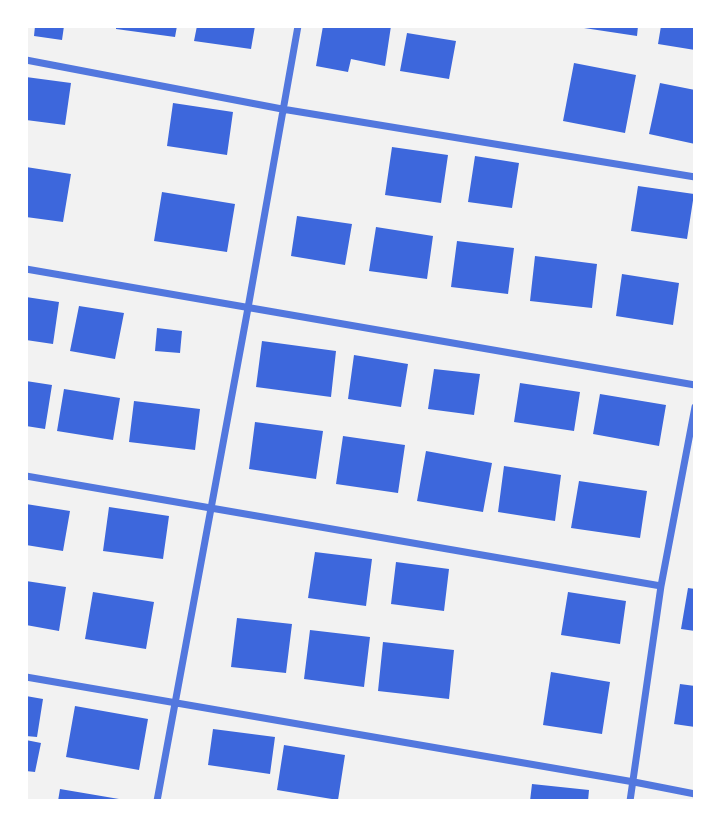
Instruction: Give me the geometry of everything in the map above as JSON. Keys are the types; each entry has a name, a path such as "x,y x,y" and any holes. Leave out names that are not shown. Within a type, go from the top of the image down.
{"street":[{"path":"157,801 298,26"},
{"path":"26,60 282,109 695,177"},
{"path":"26,270 695,385"},
{"path":"630,801 661,586 695,407"},
{"path":"26,476 661,586"},
{"path":"26,677 695,794"}],"building":[{"path":"35,26 64,26 62,40 34,36"},
{"path":"116,26 177,26 175,37 116,29"},
{"path":"197,26 255,26 251,49 194,41"},
{"path":"323,26 391,26 385,66 351,59 348,72 316,66"},
{"path":"584,26 638,26 637,36"},
{"path":"661,26 695,26 695,50 658,44"},
{"path":"407,33 456,41 449,79 400,71"},
{"path":"574,63 636,75 625,133 563,121"},
{"path":"26,77 71,83 65,125 26,120"},
{"path":"660,83 695,90 695,144 649,134"},
{"path":"173,103 233,112 227,155 167,146"},
{"path":"392,147 448,155 441,203 385,195"},
{"path":"475,156 519,163 512,208 468,202"},
{"path":"26,167 71,174 63,222 26,217"},
{"path":"638,186 694,194 687,239 631,231"},
{"path":"162,192 235,204 227,252 154,241"},
{"path":"297,216 352,224 345,265 291,256"},
{"path":"376,227 433,236 427,279 369,271"},
{"path":"457,241 514,248 508,294 451,287"},
{"path":"535,256 597,264 592,308 530,301"},
{"path":"622,274 679,283 673,325 616,316"},
{"path":"26,297 59,302 53,344 26,340"},
{"path":"79,306 124,313 115,359 70,351"},
{"path":"157,328 182,331 180,353 155,351"},
{"path":"262,341 336,351 331,397 256,387"},
{"path":"354,355 408,364 401,407 348,399"},
{"path":"434,369 480,374 474,415 428,409"},
{"path":"26,381 52,385 45,429 26,426"},
{"path":"520,383 580,392 574,431 514,422"},
{"path":"64,389 120,398 113,440 57,431"},
{"path":"600,394 666,405 659,446 593,434"},
{"path":"134,401 200,409 195,450 129,442"},
{"path":"255,422 323,431 316,479 249,469"},
{"path":"343,436 405,445 398,493 336,484"},
{"path":"426,451 492,463 483,512 417,501"},
{"path":"504,466 561,475 555,521 498,512"},
{"path":"579,481 647,491 640,538 571,528"},
{"path":"26,504 70,511 63,551 26,545"},
{"path":"109,507 169,516 163,559 103,551"},
{"path":"315,552 372,559 366,606 308,598"},
{"path":"396,562 449,569 444,611 391,604"},
{"path":"26,581 66,587 59,631 26,625"},
{"path":"688,588 695,589 695,631 681,629"},
{"path":"93,592 154,602 146,649 85,639"},
{"path":"568,592 626,601 620,644 561,635"},
{"path":"237,618 292,624 286,673 231,667"},
{"path":"310,630 370,637 364,687 304,679"},
{"path":"383,642 454,650 449,699 378,691"},
{"path":"551,672 610,682 602,734 543,725"},
{"path":"680,684 695,686 695,727 674,724"},
{"path":"26,696 43,699 37,737 26,736"},
{"path":"75,706 148,719 139,770 66,757"},
{"path":"213,729 275,737 270,774 208,765"},
{"path":"26,740 41,743 35,772 26,771"},
{"path":"284,745 345,755 338,800 277,790"},
{"path":"532,784 589,790 588,801 530,801"},
{"path":"60,789 119,799 119,801 58,801"}]}
